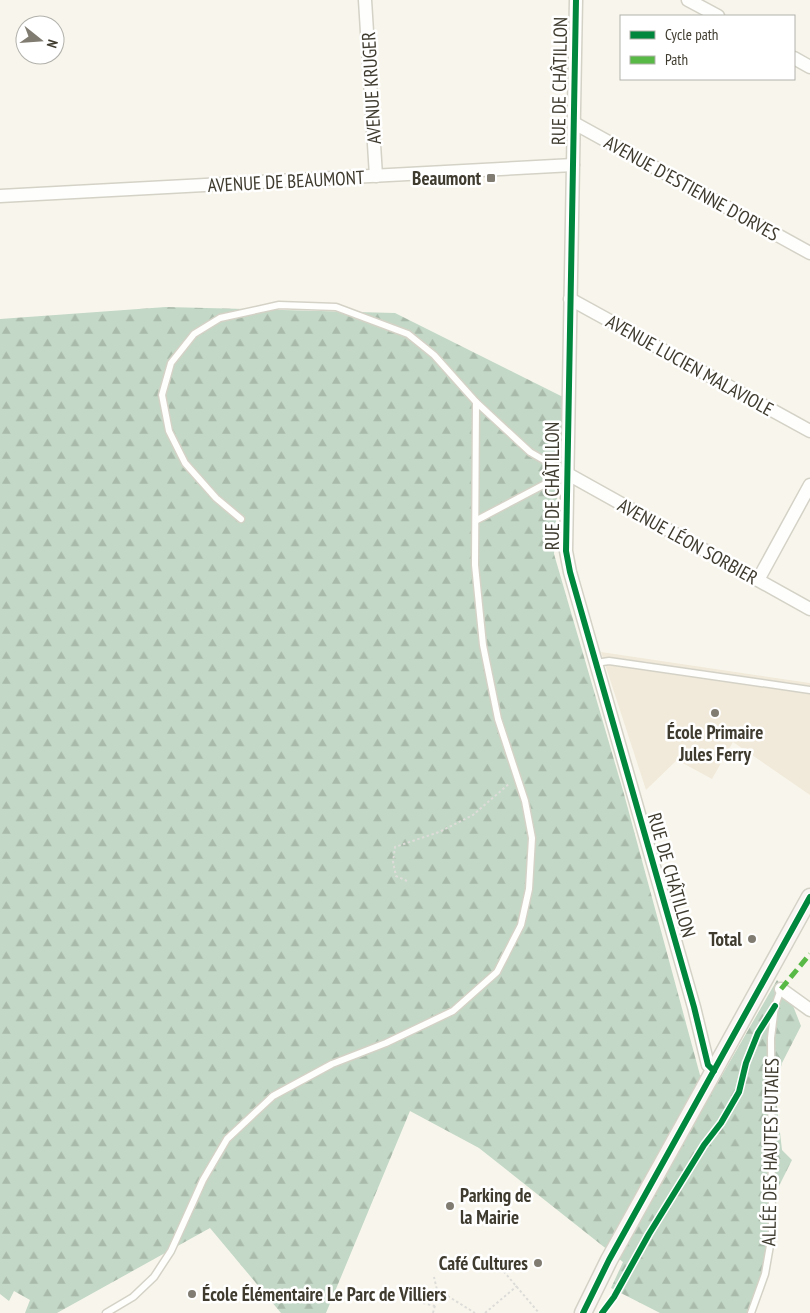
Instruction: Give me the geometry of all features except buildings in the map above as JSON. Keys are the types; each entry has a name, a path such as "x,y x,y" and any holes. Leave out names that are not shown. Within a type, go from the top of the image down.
{"main road":[{"path":"583,1313 614,1252 810,897"}],"street":[{"name":"AVENUE KRUGER","path":"365,0 376,176"},
{"name":"RUE DE CHÂTILLON","path":"576,0 566,552 708,1065 714,1071"},
{"path":"688,0 716,15"},
{"path":"795,59 810,67"},
{"name":"AVENUE D'ESTIENNE D'ORVES","path":"574,123 810,253"},
{"name":"AVENUE DE BEAUMONT","path":"0,196 573,165"},
{"name":"AVENUE LUCIEN MALAVIOLE","path":"570,299 810,432"},
{"name":"AVENUE LÉON SORBIER","path":"566,473 810,609"},
{"path":"758,580 810,485"},
{"path":"781,989 810,1010"}],"lane":[{"path":"241,520 216,498 185,463 169,431 162,395 171,363 194,334 220,318 279,305 336,307 408,334 434,355 476,402 530,452 566,473"},
{"path":"106,1313 133,1297 154,1277 171,1251 203,1180 227,1139 273,1096 332,1064 386,1043 452,1012 497,972 521,925 529,888 532,838 526,801 498,719 483,645 475,565 477,520 476,402"},
{"path":"477,520 566,473"},
{"path":"596,663 609,661 810,690"},
{"name":"ALLÉE DES HAUTES FUTAIES","path":"751,1313 765,1274 772,1234 771,1038 775,1006 781,989"}],"path":[{"path":"408,881 396,876 393,862 395,847 439,832 473,815 517,776"},
{"path":"494,1260 539,1313"},
{"path":"432,1313 438,1294 434,1276"},
{"path":"485,1313 516,1286"},
{"path":"438,1294 446,1295 475,1313"},
{"path":"423,1303 434,1306"}],"shaded area":[{"name":"École Primaire Jules Ferry","path":"601,652 810,683 810,795 733,742 712,779 677,760 646,790"}],"green space":[{"path":"166,307 395,313 563,397 554,554 624,794 700,1075 717,1084 777,980 788,993 801,1026 782,1063 775,1089 782,1150 792,1160 773,1198 769,1254 751,1313 660,1313 611,1288 623,1262 479,1148 410,1111 326,1313 281,1313 210,1228 57,1313 25,1313 30,1300 14,1291 9,1301 0,1294 0,319"}],"marked path":[{"path":"781,989 810,954"}],"cycle path":[{"path":"576,0 566,551 570,572 694,1007 708,1065 714,1071"},
{"path":"583,1313 609,1260 810,897"},
{"path":"602,1313 614,1297 649,1234 704,1145 721,1123 739,1092 746,1063 758,1033 775,1006"}],"place":[{"name":"Beaumont","path":"491,178"},
{"name":"École Primaire Jules Ferry","path":"715,713"},
{"name":"Total","path":"752,939"},
{"name":"Parking de la Mairie","path":"450,1206"},
{"name":"Café Cultures","path":"538,1263"},
{"name":"École Élémentaire Le Parc de Villiers","path":"192,1294"}]}
